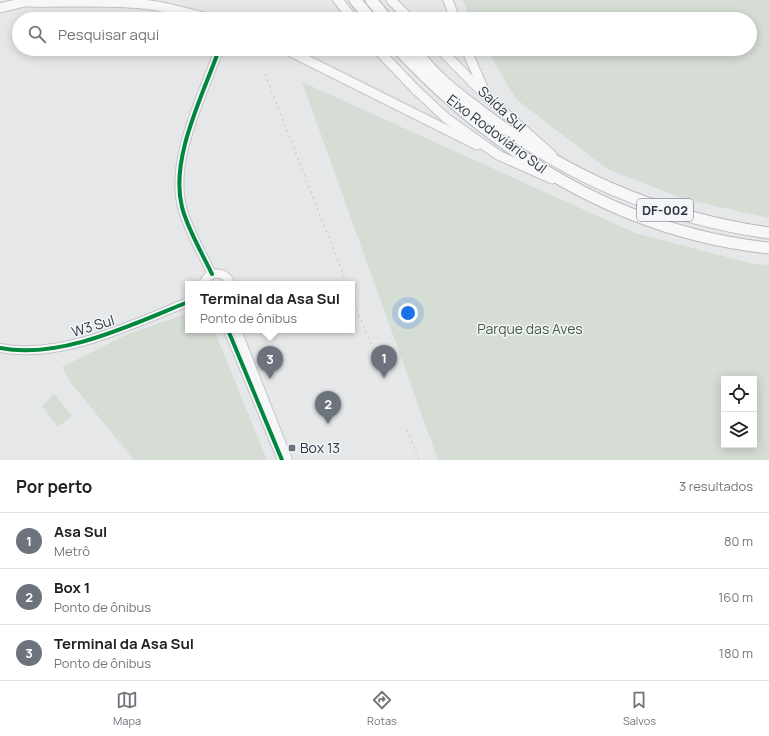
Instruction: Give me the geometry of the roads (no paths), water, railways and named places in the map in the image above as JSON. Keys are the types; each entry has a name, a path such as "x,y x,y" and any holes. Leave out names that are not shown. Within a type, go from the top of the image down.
{"highway":[{"path":"355,0 365,12"},
{"path":"371,0 381,12"},
{"name":"Eixo Rodoviário Sul","path":"405,56 433,86 491,133 526,159 576,190 615,208 686,233 737,244 769,248"},
{"name":"Eixo Rodoviário Sul","path":"420,56 440,78 513,136 566,168 647,204 689,218 769,233"}],"main road":[{"path":"338,0 347,12"},
{"path":"391,0 403,12"},
{"path":"448,0 452,12"},
{"path":"0,8 27,2 51,3 100,1 142,4 184,12"},
{"path":"299,56 498,155 576,190"},
{"path":"384,56 415,89 446,118 498,155"},
{"name":"Saída Sul","path":"447,56 487,97 566,168"},
{"path":"469,56 487,97"}],"street":[{"path":"212,274 182,208 178,179 188,136 217,56"},
{"path":"206,281 212,274 221,274 229,281"},
{"name":"W3 Sul","path":"0,348 17,350 77,343 100,337 185,303"},
{"path":"229,333 282,460"},
{"path":"238,333 288,460"}],"railway":[{"path":"265,74 346,281"},
{"path":"355,305 373,349"},
{"path":"407,430 419,460"}],"place":[{"name":"Asa Sul","path":"384,378"},
{"name":"Terminal da Asa Sul","path":"270,379"},
{"name":"Box 1","path":"328,424"},
{"name":"Box 13","path":"292,448"}],"park label":[{"name":"Parque das Aves","path":"530,329"}]}
